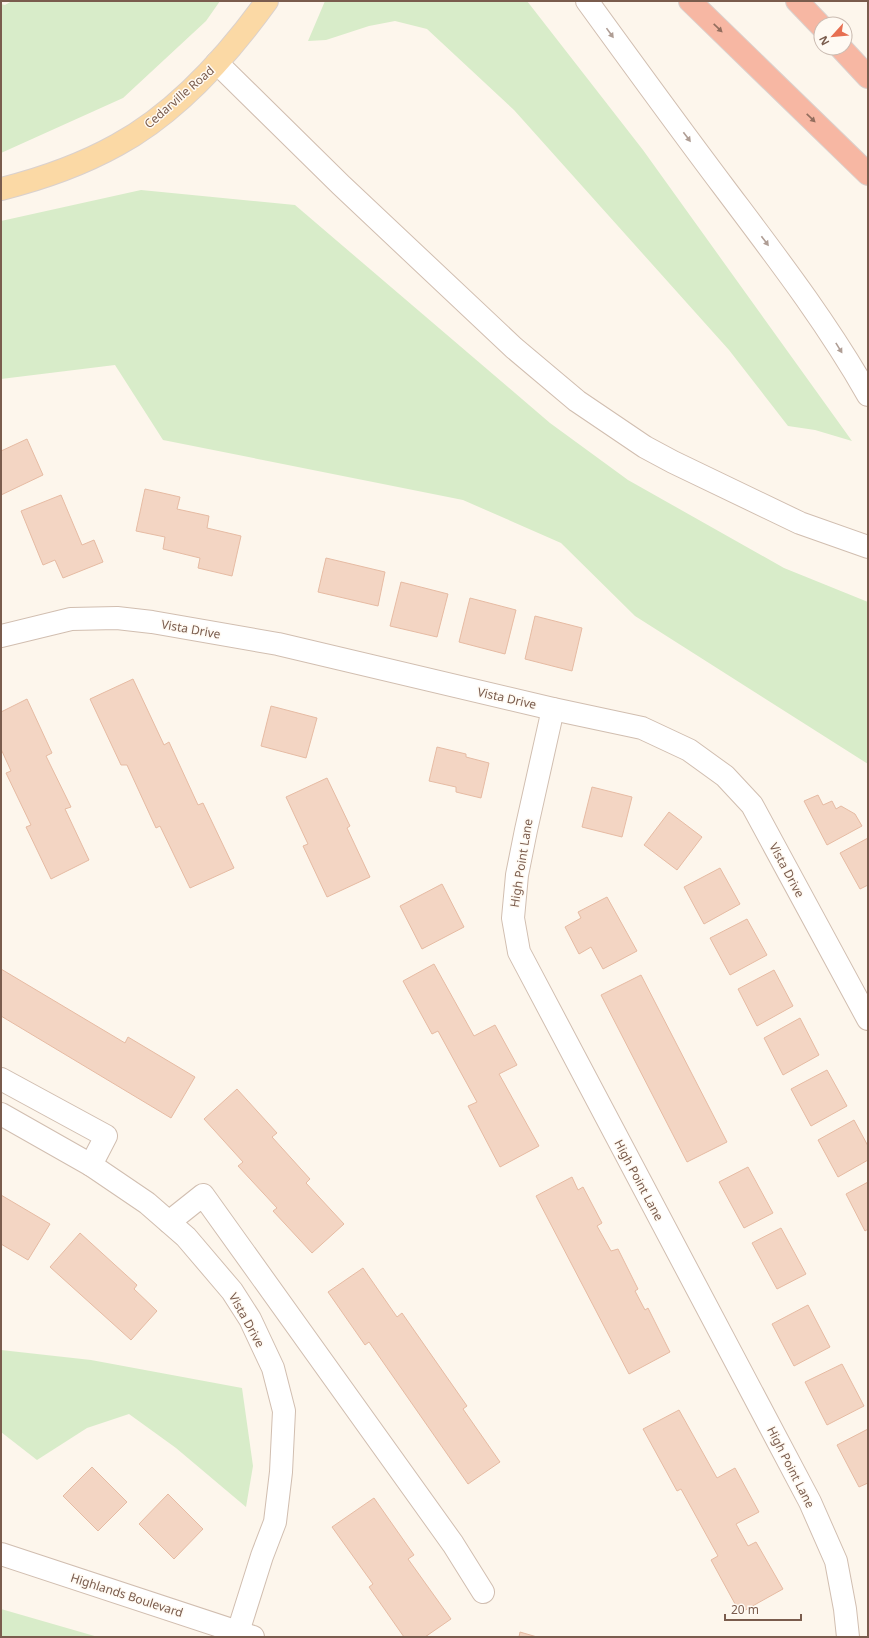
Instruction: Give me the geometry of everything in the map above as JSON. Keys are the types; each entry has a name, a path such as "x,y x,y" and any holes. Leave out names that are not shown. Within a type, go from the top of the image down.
{"highway":[{"path":"690,1 868,174"},
{"path":"797,1 813,18"},
{"path":"848,56 868,77"}],"main road":[{"name":"Cedarville Road","path":"1,189 65,169 118,145 167,110 217,63 239,38 267,1"}],"street":[{"path":"587,1 659,100 799,286 828,329 868,395"},
{"path":"217,63 352,196 514,348 577,401 645,447 673,462 800,523 868,547"},
{"name":"Vista Drive","path":"1,636 71,619 117,618 152,622 278,644 553,709 642,728 689,750 725,776 752,805 868,1019"},
{"name":"High Point Lane","path":"553,709 517,875 513,918 519,952 810,1502 836,1561 845,1610 848,1637"},
{"path":"1,1079 106,1136 91,1165"},
{"name":"Vista Drive","path":"1,1114 91,1165 147,1203 169,1222 186,1238 232,1291 250,1319 273,1368 284,1411 281,1472 275,1522 262,1556 245,1634"},
{"path":"169,1222 203,1194 453,1544 483,1592"},
{"name":"Highlands Boulevard","path":"1,1554 245,1634"}],"green space":[{"path":"12,1 220,1 206,21 123,98 1,153 1,4 5,5"},
{"path":"325,1 527,1 643,150 852,441 815,430 788,426 729,350 514,110 427,29 395,21 369,26 326,40 308,41"},
{"path":"141,190 295,205 550,423 628,480 784,568 868,602 868,764 635,616 561,543 463,500 163,440 115,365 1,379 1,221"},
{"path":"1,1350 91,1360 242,1388 253,1466 246,1507 176,1448 129,1414 87,1428 37,1460 1,1432"},
{"path":"1,1609 98,1637 1,1637"}],"building":[{"path":"27,439 43,475 1,495 1,451"},
{"path":"145,489 180,497 177,509 209,516 207,528 241,536 232,576 198,568 200,558 163,549 165,537 136,531"},
{"path":"61,495 82,545 94,540 103,562 63,578 55,560 43,565 21,511"},
{"path":"326,558 385,572 378,606 318,592"},
{"path":"401,582 448,594 437,637 390,626"},
{"path":"470,598 516,610 505,654 459,642"},
{"path":"535,616 582,628 572,671 525,659"},
{"path":"133,679 164,745 169,742 198,805 203,803 234,868 190,888 160,826 156,828 127,765 121,765 90,699"},
{"path":"27,699 52,753 46,756 71,807 65,809 89,860 51,879 26,827 31,825 6,773 11,771 1,749 1,712"},
{"path":"271,706 317,718 306,758 261,746"},
{"path":"437,747 466,754 466,757 489,763 481,798 456,792 456,787 429,781"},
{"path":"327,778 350,826 347,828 370,877 327,897 303,846 308,844 286,797"},
{"path":"592,787 632,797 622,837 582,827"},
{"path":"818,795 823,805 832,801 836,809 841,806 855,814 862,826 827,845 804,801"},
{"path":"669,812 702,837 677,870 644,845"},
{"path":"868,838 868,885 860,889 840,853"},
{"path":"720,868 740,904 704,924 684,887"},
{"path":"442,884 464,927 422,949 400,906"},
{"path":"607,897 637,951 603,969 591,947 579,954 565,927 581,918 578,912"},
{"path":"747,919 767,955 730,975 710,938"},
{"path":"434,964 474,1036 495,1025 517,1065 499,1074 539,1146 500,1167 468,1106 477,1102 438,1031 432,1034 403,981"},
{"path":"1,969 125,1043 128,1037 195,1077 171,1118 1,1016"},
{"path":"774,970 793,1006 757,1026 738,989"},
{"path":"641,975 727,1142 687,1162 601,995"},
{"path":"800,1018 819,1055 783,1075 764,1038"},
{"path":"827,1070 847,1106 811,1126 791,1089"},
{"path":"237,1089 277,1133 272,1137 310,1179 306,1183 344,1224 312,1253 273,1211 277,1208 238,1166 243,1162 204,1119"},
{"path":"854,1120 868,1146 868,1160 838,1177 818,1140"},
{"path":"748,1167 773,1213 744,1228 719,1182"},
{"path":"572,1177 578,1190 583,1187 602,1223 597,1226 611,1251 618,1249 638,1289 635,1291 645,1310 648,1308 670,1352 629,1374 536,1196"},
{"path":"868,1182 868,1229 865,1231 846,1194"},
{"path":"1,1195 50,1224 28,1260 1,1244"},
{"path":"781,1228 806,1274 777,1289 752,1243"},
{"path":"80,1233 137,1285 134,1289 157,1311 131,1340 50,1267"},
{"path":"363,1268 397,1317 402,1313 467,1406 463,1409 500,1462 468,1484 369,1342 365,1345 328,1292"},
{"path":"808,1305 830,1347 794,1366 772,1324"},
{"path":"842,1364 864,1406 827,1425 805,1382"},
{"path":"679,1410 717,1478 735,1468 759,1512 736,1524 748,1546 756,1542 783,1589 740,1613 711,1560 718,1556 681,1489 677,1491 643,1429"},
{"path":"868,1429 868,1483 859,1487 837,1445"},
{"path":"92,1467 127,1502 98,1531 63,1496"},
{"path":"168,1494 203,1529 174,1559 139,1524"},
{"path":"374,1498 414,1555 408,1559 451,1619 425,1637 404,1637 369,1587 373,1584 332,1527"},
{"path":"520,1632 537,1637 519,1637"}]}
